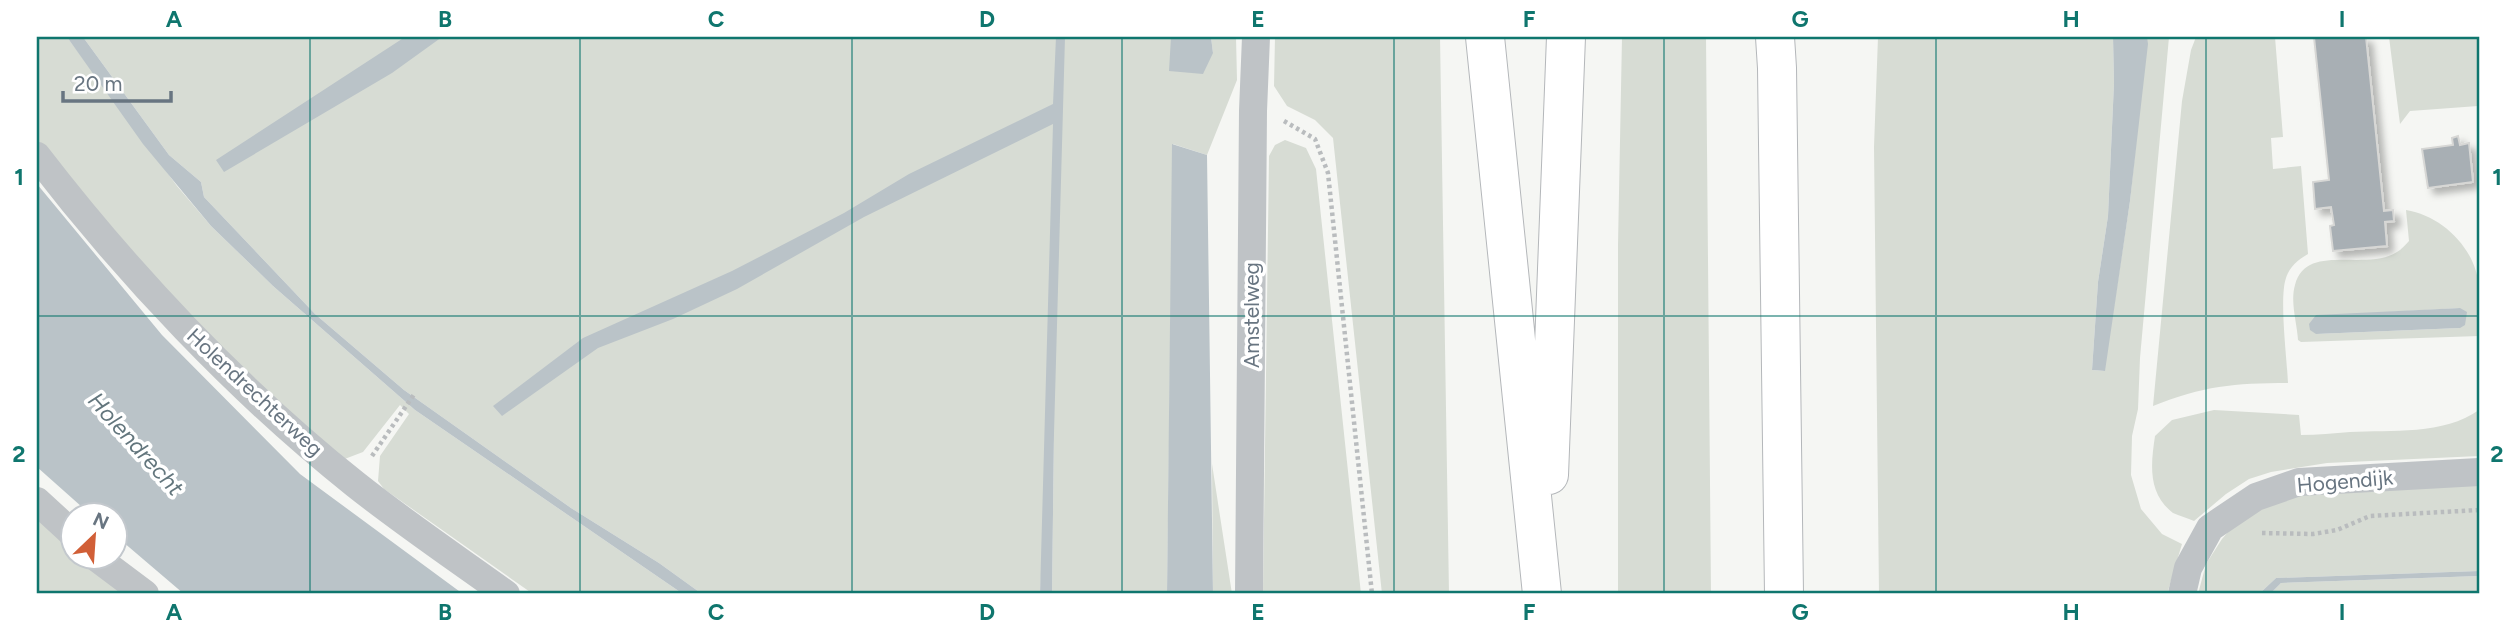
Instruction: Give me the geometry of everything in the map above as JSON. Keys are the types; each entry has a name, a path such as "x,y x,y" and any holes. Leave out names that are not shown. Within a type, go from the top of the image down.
{"highway":[{"path":"1485,37 1543,594"},
{"path":"1543,594 1566,37"},
{"path":"1780,47 1784,594"}],"street":[{"name":"Amstelweg","path":"1249,594 1256,37"},
{"name":"Holendrechterweg","path":"37,156 137,276 254,396 354,483 506,594"},
{"name":"Hogendijk","path":"2182,594 2188,568 2210,528 2256,497 2299,482 2479,472"},
{"path":"37,501 60,523"},
{"path":"116,572 145,594"}],"path":[{"path":"1253,111 1283,121 1315,139 1328,173 1372,594"},
{"path":"354,483 415,393"},
{"path":"2210,528 2247,533 2313,534 2337,530 2371,516 2479,510"}],"shaded area":[{"path":"37,37 67,37 177,186 211,226 273,286 415,410 683,594 533,594 384,489 378,481 380,456 409,414 400,405 363,452 342,460 215,345 44,151 37,141"},
{"path":"83,37 1177,37 1213,53 1211,37 1236,37 1237,80 1207,155 1173,144 1167,594 1052,594 1054,434 1040,594 702,594 659,563 571,508 404,390 315,314 204,197 201,182 169,155"},
{"path":"1275,37 1440,37 1449,594 1382,594 1333,138 1315,120 1287,106 1274,86"},
{"path":"1622,37 1706,37 1711,594 1618,594 1618,245"},
{"path":"1878,37 2113,37 2114,83 2108,216 2098,282 2092,370 2104,371 2130,201 2147,37 2169,37 2140,358 2138,409 2132,436 2131,475 2141,509 2162,534 2182,544 2167,594 1879,594 1874,147"},
{"path":"2196,37 2275,37 2283,137 2271,138 2273,169 2301,166 2308,254 2292,267 2284,287 2288,383 2219,387 2153,406 2182,101 2191,50"},
{"path":"2389,37 2478,37 2479,108 2410,111 2400,124"},
{"path":"1285,140 1306,148 1316,169 1361,594 1263,594 1269,156 1275,145"},
{"path":"2406,210 2433,219 2455,236 2464,248 2477,273 2479,336 2298,340 2293,298 2301,272 2324,261 2384,257 2398,251 2409,241","holes":["2460,308 2460,328 2316,334 2389,312"]},
{"path":"2214,410 2299,415 2301,435 2417,430 2450,424 2479,410 2479,456 2327,463 2271,472 2249,479 2194,521 2173,513 2159,496 2152,467 2155,436 2172,420"},
{"path":"1212,464 1232,594 1213,594"},
{"path":"2479,484 2479,571 2276,578 2259,594 2198,594 2206,564 2239,519 2291,495"},
{"path":"37,512 60,532 60,572 108,572 134,594 37,594"},
{"path":"2479,576 2479,594 2270,594 2281,583"}],"water":[{"path":"67,37 83,37 169,155 201,182 204,197 315,314 404,390 571,508 659,563 702,594 683,594 415,410 273,286 211,226 143,144"},
{"path":"405,37 442,37 392,73 224,172 216,160"},
{"path":"1056,37 1065,37 1052,594 1040,594 1053,124 864,217 737,289 673,319 598,348 502,416 493,406 583,338 732,271 844,213 909,174 1053,104"},
{"path":"1171,37 1211,37 1213,53 1203,74 1169,71"},
{"path":"2113,37 2147,37 2148,44 2130,201 2105,371 2092,370 2098,282 2108,216 2114,83"},
{"path":"1172,144 1207,155 1213,594 1167,594"},
{"name":"Holendrecht","path":"37,184 162,335 300,474 463,594 184,594 130,548 130,502 76,502 37,467"},
{"path":"2460,308 2467,312 2465,325 2460,328 2316,334 2310,330 2309,324 2316,315"},
{"path":"2479,571 2479,576 2281,583 2270,594 2259,594 2276,578"}],"building":[{"path":"2314,37 2366,37 2384,211 2393,210 2394,221 2385,222 2387,246 2333,251 2330,226 2334,225 2331,207 2315,209 2313,182 2329,180"},
{"path":"2458,136 2460,145 2469,143 2473,182 2428,188 2422,149 2453,145 2452,138"}]}
